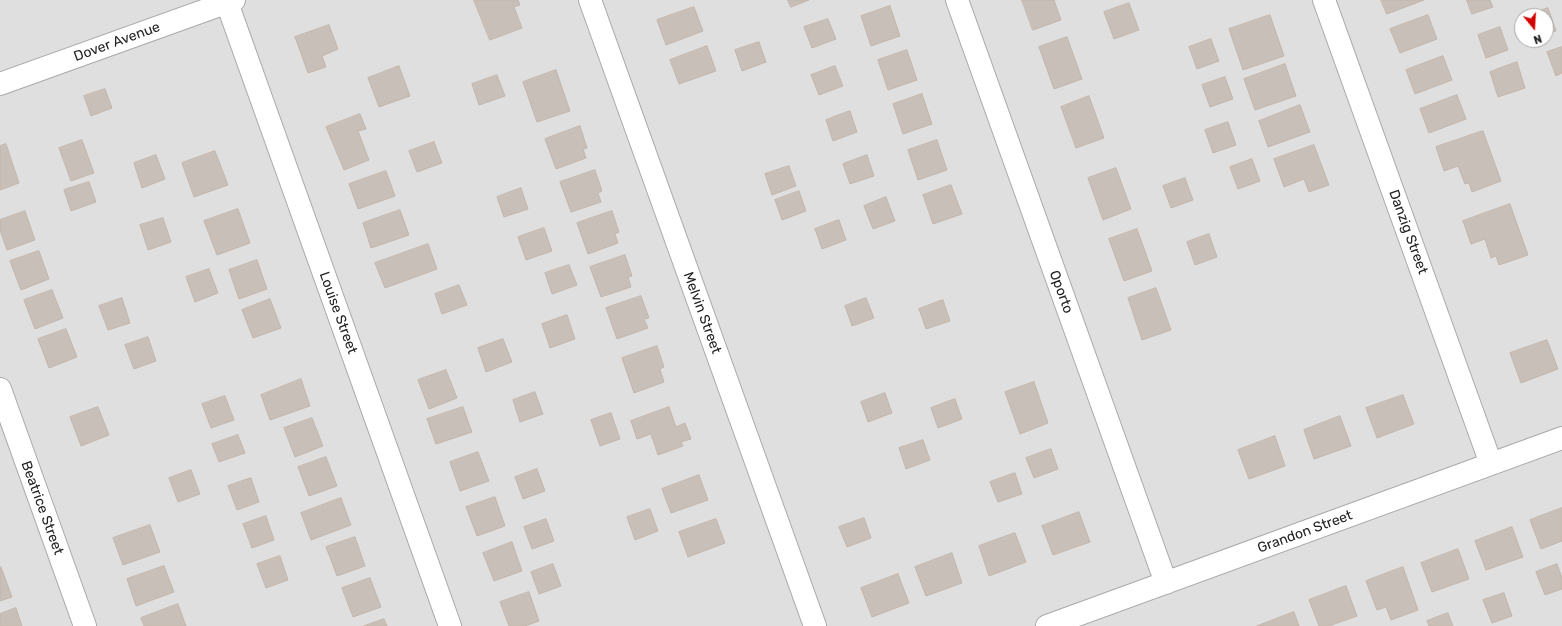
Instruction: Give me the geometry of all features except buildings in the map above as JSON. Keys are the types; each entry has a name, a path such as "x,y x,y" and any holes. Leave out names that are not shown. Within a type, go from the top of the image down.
{"street":[{"name":"Melvin Street","path":"590,0 815,626"},
{"name":"Oporto","path":"957,0 1166,583"},
{"name":"Danzig Street","path":"1324,0 1491,464"},
{"name":"Dover Avenue","path":"0,84 229,1"},
{"name":"Louise Street","path":"229,1 450,626"},
{"name":"Beatrice Street","path":"0,389 85,626"},
{"name":"Grandon Street","path":"1047,626 1562,438"}],"shaded area":[{"path":"0,0 1562,0 1562,626 0,626"}]}
